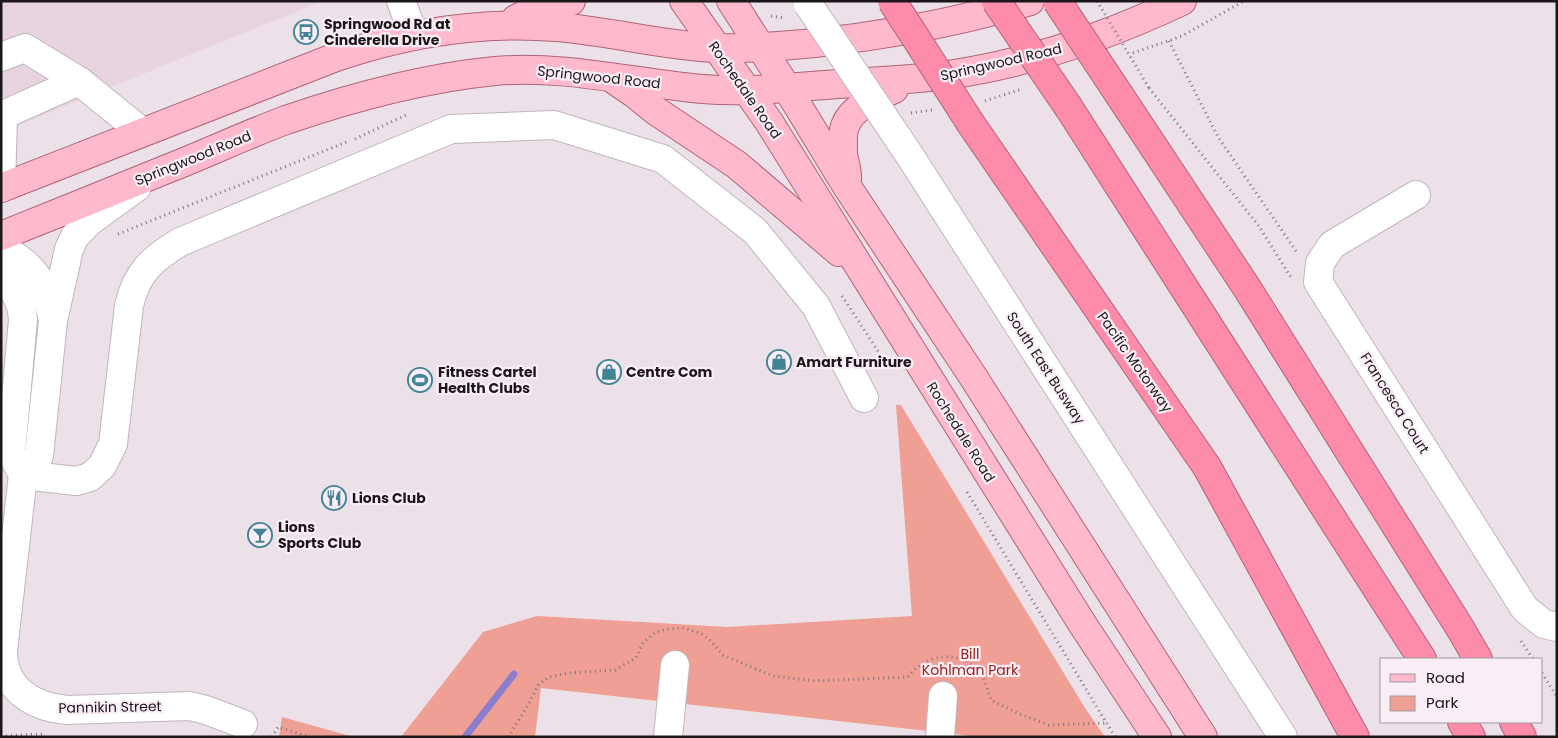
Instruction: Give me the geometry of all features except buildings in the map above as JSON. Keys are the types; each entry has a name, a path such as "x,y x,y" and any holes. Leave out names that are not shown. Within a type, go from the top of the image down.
{"highway":[{"name":"Pacific Motorway","path":"892,1 971,124 1207,467 1355,737"},
{"path":"996,1 1070,108 1421,658"},
{"path":"1057,1 1247,288 1477,658"},
{"path":"1463,723 1471,737"},
{"path":"1515,723 1522,737"}],"main road":[{"path":"498,26 526,14 571,1"},
{"name":"Rochedale Road","path":"684,1 769,122 1083,625 1157,737"},
{"path":"731,1 846,185 972,375 1203,737"},
{"path":"1,188 336,57 374,44 414,36 475,27 557,27 674,44 716,48 761,48 863,38 938,25 1030,1"},
{"name":"Springwood Road","path":"1,236 286,121 376,93 446,78 497,71 543,70 609,76 705,90 746,90 951,75 1028,59 1080,43 1120,29 1182,1"},
{"path":"846,185 848,175 844,163 843,138 845,126 854,112 866,103 896,89 951,75"},
{"path":"609,76 656,111 737,165 859,269"}],"street":[{"path":"401,1 414,36"},
{"name":"South East Busway","path":"807,3 910,156 1283,737"},
{"path":"1,57 25,48 79,81 142,132"},
{"path":"1,188 2,114 79,81"},
{"path":"23,475 76,481 90,477 102,466 113,444 132,292 148,265 180,242 451,129 554,125 663,159 755,231 816,306 864,398"},
{"path":"23,475 39,456 53,321 69,249 76,236 95,217 157,174"},
{"path":"1320,263 1332,245 1416,195"},
{"path":"1,248 27,265 41,282 48,297 53,321"},
{"name":"Francesca Court","path":"1320,263 1318,282 1525,608 1544,624 1557,628"},
{"path":"1,277 12,288 22,308 23,328 11,452 23,475"},
{"name":"Pannikin Street","path":"23,475 3,651 9,690 35,703 58,709 190,706 243,724"},
{"path":"668,737 675,665"},
{"path":"940,737 943,696"}],"path":[{"path":"1096,1 1149,88"},
{"path":"1168,41 1218,137 1292,246 1298,254 1320,263"},
{"path":"838,291 892,372"},
{"path":"966,490 1115,737"},
{"path":"508,737 527,708 538,685 548,677 569,673 615,670 636,658 643,643 656,632 684,628 709,639 723,655 774,676 815,681 908,677 914,669 933,658 945,656 960,658 972,665 982,675 991,700 1017,713 1049,725 1106,723"},
{"path":"1543,675 1557,697"},
{"path":"272,737 278,727 310,737"}],"shaded area":[{"path":"1,1 322,1 1,132"}],"green space":[{"name":"Bill Kohlman Park","path":"896,405 901,405 1085,708 1105,737 981,737 541,688 535,737 401,737 483,632 537,616 728,627 912,616"},
{"path":"282,717 354,737 279,737"}],"waterway":[{"path":"465,737 514,674"}],"place":[{"name":"Springwood Rd at Cinderella Drive","path":"306,32"},
{"name":"Amart Furniture","path":"779,362"},
{"name":"Centre Com","path":"609,372"},
{"name":"Fitness Cartel Health Clubs","path":"420,380"},
{"name":"Lions Club","path":"334,498"},
{"name":"Lions Sports Club","path":"260,535"}]}
